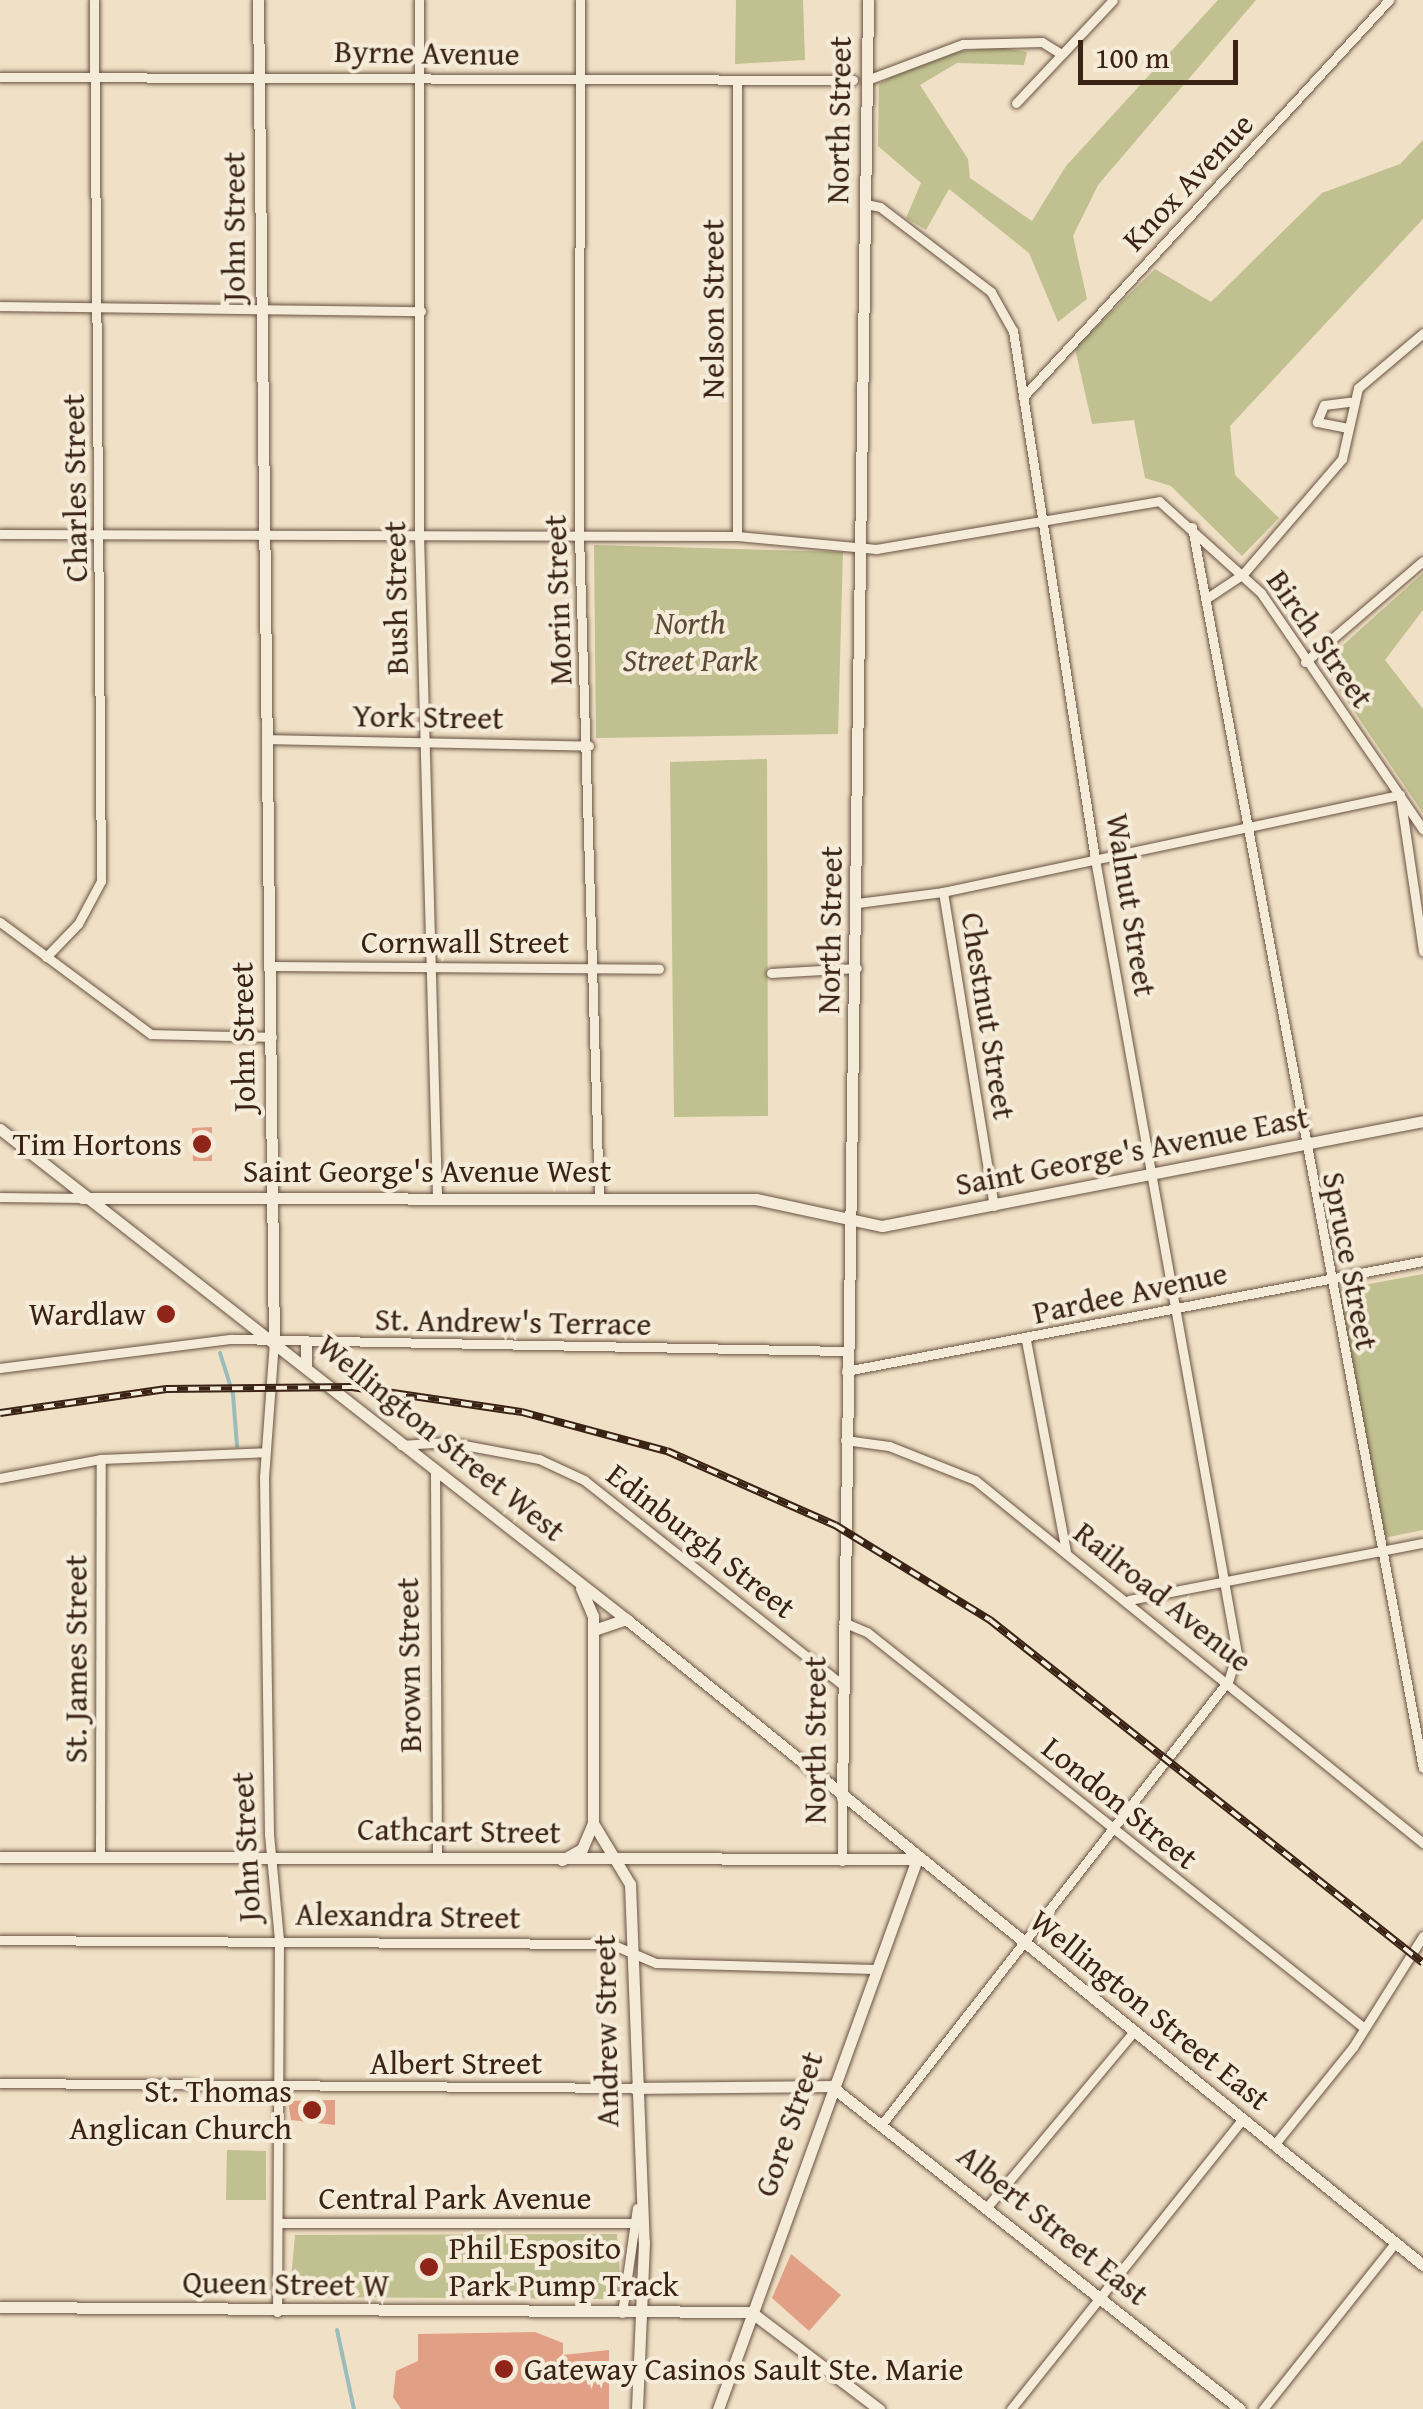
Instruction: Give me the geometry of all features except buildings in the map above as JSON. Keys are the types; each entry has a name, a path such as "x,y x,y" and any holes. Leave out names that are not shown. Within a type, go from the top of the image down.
{"main road":[{"name":"John Street","path":"258,0 260,536 272,1037 274,1339"},
{"name":"North Street","path":"842,1798 846,1351 858,903 858,543 868,0"},
{"name":"Saint George's Avenue East","path":"851,1224 994,1206 1423,1120"},
{"name":"Wellington Street West","path":"0,1129 82,1198 274,1339 401,1445 626,1619 842,1798"},
{"name":"Saint George's Avenue West","path":"82,1198 756,1199 851,1224"},
{"path":"306,1341 306,1366"},
{"path":"560,1861 582,1848 593,1823 594,1630 579,1584"},
{"path":"594,1630 626,1619"},
{"name":"Wellington Street East","path":"842,1798 1423,2265"},
{"path":"593,1823 630,1884 654,1862"},
{"name":"Cathcart Street","path":"0,1858 274,1856 654,1862 917,1859"},
{"name":"Gore Street","path":"718,2409 831,2086 917,1859"},
{"name":"Andrew Street","path":"630,1884 640,2314 637,2409"},
{"path":"632,2036 640,2070 664,2090"},
{"path":"634,2088 831,2086"},
{"name":"Albert Street East","path":"831,2086 1240,2409"},
{"name":"Queen Street W","path":"0,2307 277,2312 751,2312"},
{"path":"751,2312 879,2409"}],"street":[{"name":"Charles Street","path":"46,957 78,924 101,881 102,534 94,0"},
{"name":"Bush Street","path":"419,0 419,535 437,1196"},
{"name":"Morin Street","path":"580,0 579,535 596,968 598,1198"},
{"path":"1099,0 1102,14"},
{"path":"1016,103 1113,0"},
{"name":"Knox Avenue","path":"1023,397 1389,0"},
{"path":"867,80 963,44 1042,42 1062,54"},
{"name":"Byrne Avenue","path":"0,77 261,74 579,82 852,80"},
{"name":"Nelson Street","path":"737,82 737,536"},
{"name":"Walnut Street","path":"866,204 880,207 1006,309 1149,1176 1237,1654 1228,1681"},
{"path":"0,306 262,306 420,311"},
{"path":"1348,428 1326,429 1317,414 1350,402 1423,333"},
{"path":"1208,598 1243,574 1342,459 1350,402"},
{"name":"Birch Street","path":"0,534 737,536 858,543 876,549 1042,522 1138,499 1159,501 1243,574 1423,830"},
{"name":"Spruce Street","path":"1192,526 1208,598 1303,1144 1423,1768"},
{"path":"1304,662 1423,561"},
{"name":"York Street","path":"266,740 589,746"},
{"path":"858,903 943,892 1400,796 1423,952"},
{"name":"Chestnut Street","path":"943,892 994,1206"},
{"path":"0,922 151,1034 272,1037"},
{"name":"Cornwall Street","path":"270,966 659,970"},
{"path":"771,974 856,968"},
{"name":"Saint George's Avenue West","path":"0,1196 82,1198"},
{"name":"Pardee Avenue","path":"846,1372 1423,1261"},
{"name":"St. Andrew's Terrace","path":"0,1368 160,1342 274,1339 846,1351"},
{"name":"John Street","path":"274,1339 265,1452 279,1939 277,2312"},
{"path":"1026,1340 1066,1551"},
{"name":"Railroad Avenue","path":"845,1440 946,1464 1129,1600 1423,1843"},
{"name":"Edinburgh Street","path":"401,1445 448,1442 539,1458 584,1480 841,1684"},
{"path":"0,1478 101,1459 265,1452"},
{"name":"St. James Street","path":"100,1858 101,1459"},
{"name":"Brown Street","path":"435,1471 437,1858"},
{"path":"1129,1600 1423,1543"},
{"name":"London Street","path":"843,1622 867,1632 1364,2028"},
{"path":"882,2124 1228,1681"},
{"name":"North Street","path":"842,1798 842,1861"},
{"path":"1274,2145 1364,2028 1423,1936"},
{"name":"Alexandra Street","path":"0,1940 611,1944 656,1963 874,1969"},
{"path":"987,2207 1134,2031"},
{"name":"Albert Street","path":"0,2084 634,2088"},
{"path":"1010,2409 1242,2120"},
{"name":"Andrew Street","path":"622,2314 631,2223 637,2208"},
{"name":"Central Park Avenue","path":"278,2223 631,2223"},
{"path":"1264,2409 1395,2243"}],"green space":[{"path":"736,0 803,0 805,60 735,64"},
{"path":"1218,0 1256,0 1098,185 1073,236 1087,299 1058,322 1029,253 949,189 926,230 906,218 921,183 878,146 879,84 929,55 998,47 1027,52 1024,65 957,63 920,85 968,159 970,178 1032,221 1066,166"},
{"path":"1423,140 1423,219 1230,426 1235,475 1279,518 1242,556 1171,486 1145,478 1134,420 1092,424 1075,348 1155,269 1211,302 1322,193 1400,164"},
{"name":"North Street Park","path":"594,545 843,552 838,734 596,738"},
{"path":"1423,573 1423,610 1385,660 1423,709 1423,813 1322,664"},
{"path":"767,759 768,1116 674,1117 670,762"},
{"path":"1423,1274 1423,1530 1384,1538 1337,1290"},
{"path":"227,2150 266,2151 266,2200 226,2200"},
{"path":"617,2234 621,2292 615,2299 299,2297 290,2290 295,2235"}],"waterway":[{"path":"220,1353 233,1394 237,1446"},
{"path":"337,2330 354,2409"}],"railway":[{"path":"0,1413 166,1389 352,1387 522,1412 667,1451 835,1525 990,1620 1423,1963"}],"place":[{"name":"Tim Hortons","path":"202,1144"},
{"name":"Wardlaw","path":"166,1314"},
{"name":"St. Thomas Anglican Church","path":"312,2110"},
{"name":"Phil Esposito Park Pump Track","path":"429,2267"},
{"name":"Gateway Casinos Sault Ste. Marie","path":"504,2369"}]}
